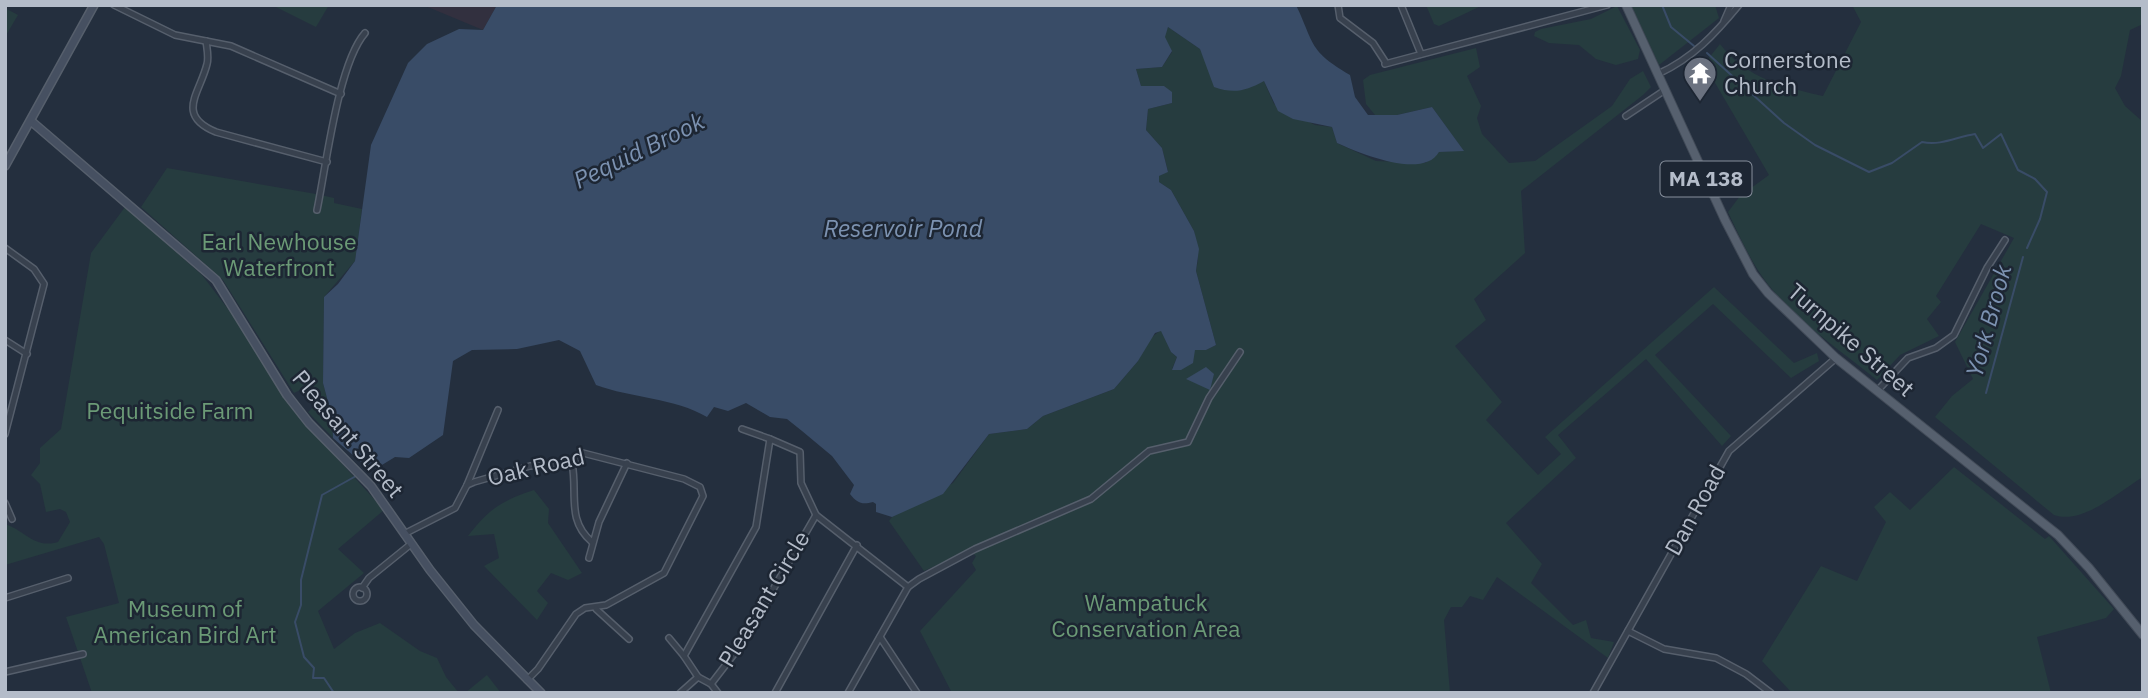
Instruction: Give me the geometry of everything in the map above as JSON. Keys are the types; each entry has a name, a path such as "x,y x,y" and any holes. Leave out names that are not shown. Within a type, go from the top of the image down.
{"main road":[{"path":"5,166 94,5"},
{"name":"Turnpike Street","path":"1626,5 1725,220 1753,274 1778,305 1836,358 2058,535 2143,635"},
{"name":"Pleasant Street","path":"31,121 216,280 287,395 309,423 367,482 474,625 541,693"}],"street":[{"path":"114,5 175,35 231,46 341,94"},
{"path":"1338,5 1339,18 1373,43 1385,64 1607,5"},
{"path":"1401,5 1421,54"},
{"path":"1723,24 1731,5"},
{"path":"1658,74 1699,49 1739,5"},
{"path":"317,211 341,94 356,46 365,33"},
{"path":"206,41 207,62 193,102 193,110 199,122 216,132 327,162"},
{"path":"1626,116 1665,90"},
{"path":"1877,391 1908,358 1936,348 1954,335 1986,268 2005,240"},
{"path":"5,248 34,269 44,284 5,434"},
{"path":"5,340 27,354"},
{"path":"848,693 908,587 936,568 1091,499 1149,451 1188,442 1209,398 1240,352"},
{"name":"Dan Road","path":"1593,693 1729,451 1836,358"},
{"path":"467,485 498,410"},
{"name":"Pleasant Circle","path":"742,429 800,452 801,483 816,515 831,524 908,587"},
{"name":"Pleasant Circle","path":"684,656 756,527 770,439"},
{"name":"Oak Road","path":"404,534 455,508 467,485 530,466 572,463 577,457 589,453 684,478 700,487 703,496 664,573 596,609 585,608 576,614 527,681"},
{"path":"572,463 574,514 580,529 592,542"},
{"path":"589,558 592,542 627,463"},
{"path":"5,503 12,519"},
{"name":"Pleasant Circle","path":"711,684 741,645 816,515"},
{"path":"362,588 387,562 411,544"},
{"path":"775,693 857,545"},
{"path":"5,598 68,578"},
{"path":"596,609 629,639"},
{"path":"1628,631 1664,649 1716,658 1746,674 1770,693"},
{"path":"880,637 917,693"},
{"name":"Pleasant Circle","path":"669,638 698,677 711,684 718,693"},
{"path":"5,672 83,654"},
{"name":"Pleasant Circle","path":"680,693 698,677"}],"shaded area":[{"path":"423,5 497,5 483,30"}],"green space":[{"path":"272,5 329,5 316,27"},
{"path":"1426,5 1483,5 1439,26 1434,24"},
{"path":"1631,5 1715,5 1719,18 1659,65"},
{"path":"1852,5 2143,5 2143,24 2130,30 2121,76 2115,88 2125,106 2143,122 2143,477 2088,511 2065,517 2054,515 1935,417 1952,396 1973,379 1955,342 2014,238 1981,224 1936,296 1941,302 1927,319 1939,336 1900,355 1877,380 1817,333 1776,294 1744,246 1728,212 1740,196 1769,175 1704,64 1720,44 1730,56 1753,73 1780,85 1823,96 1861,22"},
{"path":"1617,6 1640,50 1638,59 1616,65 1596,59 1579,45 1549,43 1534,36 1535,32 1541,29 1591,19"},
{"path":"5,8 18,15 5,37"},
{"name":"Wampatuck Conservation Area","path":"1168,27 1200,49 1206,62 1264,81 1274,104 1315,125 1332,127 1337,143 1376,161 1425,163 1439,152 1463,150 1432,107 1397,115 1375,115 1366,104 1363,80 1370,75 1476,48 1480,67 1467,76 1481,106 1477,118 1482,134 1509,163 1535,161 1612,106 1630,79 1643,71 1651,87 1643,95 1521,191 1525,253 1474,299 1486,320 1455,346 1502,402 1486,420 1538,475 1561,454 1545,437 1714,287 1794,363 1817,353 1819,361 1791,378 1713,304 1655,355 1731,436 1722,446 1646,359 1558,435 1576,458 1506,523 1542,564 1531,583 1573,625 1586,620 1591,638 1614,642 1608,658 1497,577 1483,600 1470,596 1462,607 1451,607 1444,620 1450,693 952,693 920,631 976,570 972,563 976,556 969,551 924,571 889,521 892,517 953,483 989,434 1027,429 1043,416 1114,389 1138,361 1148,340 1161,330 1171,352 1177,357 1172,369 1195,349 1206,350 1216,345 1196,271 1198,260 1194,231 1171,190 1159,182 1159,176 1168,171 1162,148 1146,130 1148,109 1172,103 1164,86 1141,86 1136,69 1162,67 1172,52 1164,37"},
{"name":"Earl Newhouse Waterfront","path":"167,168 316,194 334,198 334,203 362,209 355,261 324,297 323,383 332,417 333,438 308,412 318,403 313,384 294,393 223,280 141,207"},
{"path":"125,207 202,275 247,334 294,411 384,510 338,549 364,573 318,611 334,649 355,633 380,623 420,651 437,658 446,677 459,693 92,693 66,617 119,603 104,544 99,537 5,565 5,524 36,541 50,544 58,542 70,522 66,512 60,509 46,512 40,484 31,475 40,463 40,448 61,429 91,253"},
{"path":"1954,467 2045,539 2049,536 2114,609 2106,618 2037,637 2051,693 1792,693 1762,661 1821,566 1857,581 1886,522 1874,507 1890,492 1910,510"},
{"path":"534,490 549,509 548,523 582,573 568,580 551,573 537,591 548,603 537,620 484,566 499,558 494,534 468,536 497,507"},
{"path":"487,675 501,693 465,693"}],"water":[{"name":"Reservoir Pond","path":"497,5 1296,5 1314,46 1350,75 1355,97 1368,115 1397,115 1432,107 1464,151 1439,152 1431,160 1419,164 1405,164 1375,158 1337,143 1332,127 1293,119 1278,111 1264,81 1240,90 1214,87 1200,49 1168,27 1165,37 1172,51 1162,67 1136,69 1141,86 1164,86 1172,92 1172,103 1148,109 1146,130 1162,148 1168,172 1159,176 1159,182 1171,190 1194,231 1199,249 1196,271 1216,345 1206,350 1195,350 1193,363 1181,370 1172,370 1177,357 1171,352 1161,331 1155,333 1138,361 1114,389 1043,416 1027,429 989,434 943,494 892,517 876,512 876,504 873,502 863,503 855,499 850,494 854,485 832,456 787,419 770,417 746,403 728,411 714,407 707,417 681,406 596,385 580,351 559,340 517,349 472,350 453,361 443,435 409,458 395,457 377,468 369,469 333,438 332,417 323,383 324,297 338,284 355,261 371,145 408,63 427,44 459,29 483,30"},
{"path":"1206,367 1214,374 1210,390 1186,379"}],"waterway":[{"name":"York Brook","path":"1662,5 1671,27 1694,46"},
{"name":"York Brook","path":"1707,53 1784,123 1815,145 1869,172 1892,163 1922,142 1942,142 1975,134 1983,148 2001,134 2018,170 2035,179 2047,192 2040,219 2027,248"},
{"name":"York Brook","path":"1986,393 2023,257"},
{"name":"Pequid Brook","path":"334,693 324,678 313,678 314,668 304,657 295,622 301,605 301,580 322,495 356,476"}],"place":[{"name":"Cornerstone Church","path":"1700,103"}],"park label":[{"name":"Pequitside Farm","path":"170,411"},
{"name":"Museum of American Bird Art","path":"185,622"}]}
